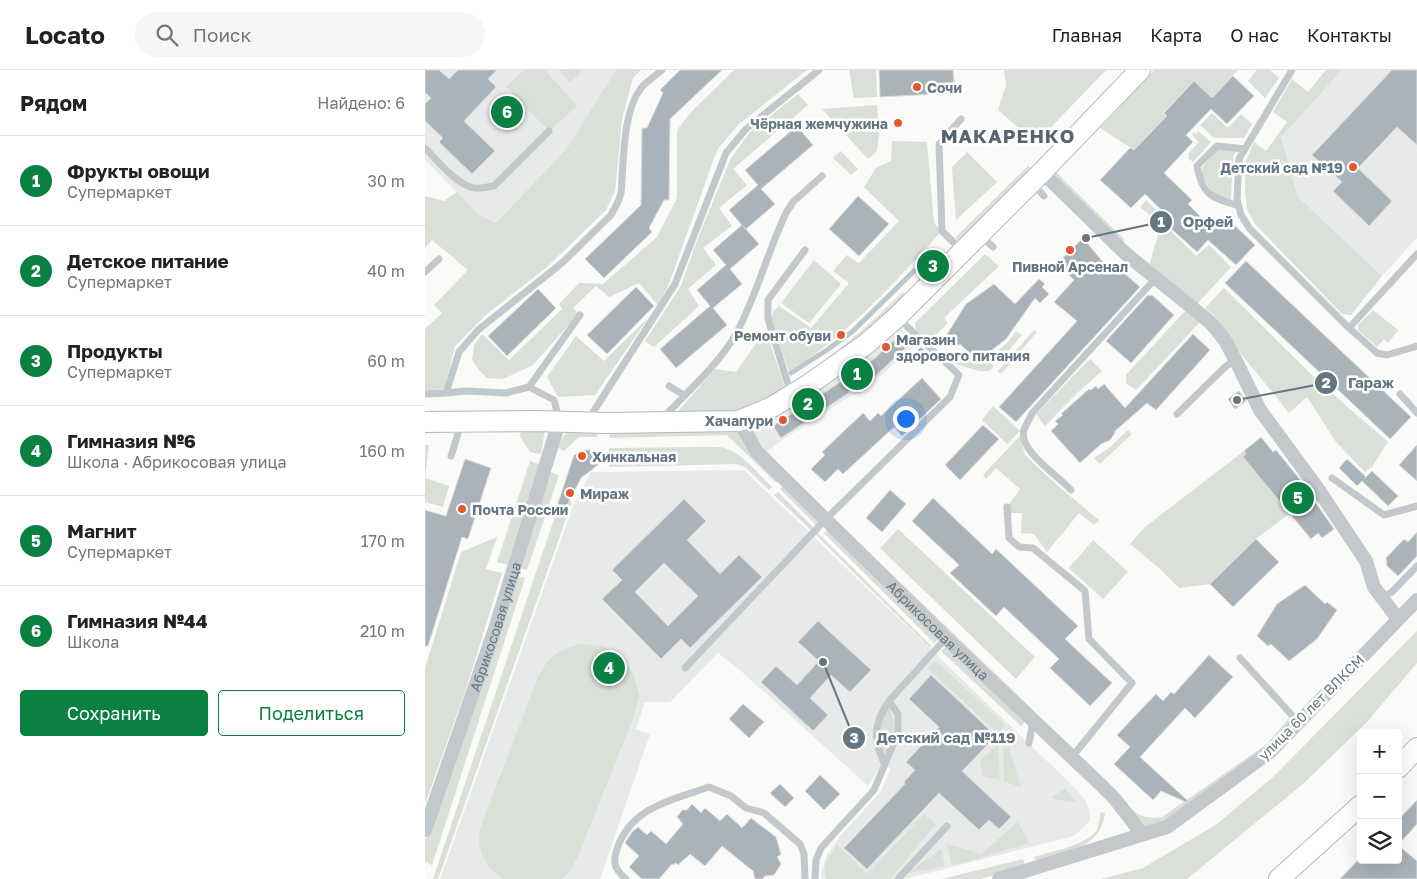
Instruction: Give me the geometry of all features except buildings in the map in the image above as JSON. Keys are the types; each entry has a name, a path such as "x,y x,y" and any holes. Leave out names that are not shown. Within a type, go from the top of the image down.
{"street":[{"path":"425,422 587,423 739,421 772,407 852,355 897,317 962,251 986,241 1140,70"},
{"path":"1039,184 1211,323 1224,339 1260,410 1318,489 1366,561 1373,588 1398,619"},
{"name":"Абрикосовая улица","path":"739,421 757,452 946,638 1115,799 1143,834"},
{"name":"Абрикосовая улица","path":"425,830 495,629 559,422"},
{"name":"улица 60 лет ВЛКСМ","path":"999,879 1167,827 1271,751 1417,600"},
{"path":"1402,764 1417,748"},
{"path":"1279,879 1357,809"}],"lane":[{"path":"446,393 459,352 478,330 561,264 611,214 621,193 627,121 641,88 662,70"},
{"path":"587,423 675,284 726,153 746,129 819,70"},
{"path":"1292,70 1239,159 1237,199 1241,215 1249,229 1349,328 1377,353 1387,355 1417,346"},
{"path":"961,119 939,144 942,231 962,251"},
{"path":"425,148 457,179 472,188 483,188 494,186 549,130"},
{"path":"1239,206 1211,197 1199,179 1197,166 1217,146 1245,149"},
{"path":"659,422 720,357 735,335 754,296 786,213 793,202 822,176"},
{"path":"791,395 768,319 768,300 805,250"},
{"path":"1349,328 1417,254"},
{"path":"425,272 439,259"},
{"path":"1071,490 1029,452 1023,438 1023,431 1033,412 1155,279"},
{"path":"425,394 466,391 506,393 529,387 580,315"},
{"path":"685,668 825,520 951,397 959,375 897,317"},
{"path":"1177,414 1224,368 1235,360"},
{"path":"669,386 684,395"},
{"path":"529,387 554,400 559,422"},
{"path":"1400,394 1417,413"},
{"path":"451,456 462,421"},
{"path":"1332,478 1384,515 1417,506"},
{"path":"1007,507 1009,538 1019,547 1033,548 1085,591 1089,639 1132,683 1072,757"},
{"path":"1382,598 1392,592 1417,566"},
{"path":"885,765 877,748 877,730 881,713 889,701 946,638"},
{"path":"1240,658 1299,723"},
{"path":"815,879 816,860 821,848 874,790 885,765 898,733 898,714 889,701"},
{"path":"1029,743 1033,720"},
{"path":"626,879 616,870 614,858 622,835 642,814 653,806 709,787 731,796 746,808 764,813 801,844 804,854 805,879"},
{"path":"898,879 947,826"}],"shaded area":[{"path":"425,70 616,70 567,148 496,223 478,214 425,160"},
{"path":"524,70 545,70 577,106 549,131 506,87"},
{"path":"559,70 583,70 570,83"},
{"path":"616,70 641,70 633,78 622,119 615,191 606,210 547,267 487,314 455,346 444,389 425,391 425,329 442,313 434,305 468,270 432,240 425,248 425,196 444,201 457,192 478,214 496,223 567,148"},
{"path":"734,70 807,70 738,125 717,150 669,284 658,305 639,283 609,297 596,286 573,308 578,313 577,315 533,365 503,379 487,378 472,360 474,345 482,334 509,360 562,309 559,304 579,283 603,284 657,237 677,198 677,130 693,110"},
{"path":"849,70 876,70 877,97 854,98"},
{"path":"1004,70 1106,70 1036,143 998,110 1006,85"},
{"path":"1154,70 1238,70 1212,98 1194,81 1164,112 1167,116 1134,150 1100,128"},
{"path":"1257,70 1270,70 1279,78 1265,98 1248,81"},
{"path":"1326,70 1342,70 1281,137 1298,197 1382,276 1351,315 1342,314 1255,224 1247,209 1245,191 1245,163 1254,142 1266,151 1287,122 1273,112 1292,79 1308,92"},
{"name":"Детский сад №19","path":"1342,70 1417,70 1417,238 1382,276 1298,197 1281,136"},
{"path":"798,94 808,105 733,169 747,185 719,208 732,226 703,248 716,265 688,289 699,306 654,347 645,341 681,286 696,243 731,158 750,132"},
{"path":"877,105 879,135 877,151 868,159 822,109"},
{"path":"1212,113 1228,128 1241,114 1252,124 1244,138 1214,138 1200,125"},
{"path":"1198,131 1211,142 1193,162 1188,158 1188,154 1199,142 1192,135 1193,132 1196,134"},
{"path":"892,141 927,142 934,223 942,231 870,307 832,341 789,372 771,319 774,311 779,306 811,328 849,283 833,271 847,255 858,263 860,262 899,221 864,187 876,168 891,161"},
{"path":"1217,149 1236,151 1233,157 1231,200 1214,195 1202,177 1202,168"},
{"path":"841,151 858,169 851,175 833,158"},
{"path":"967,152 997,182 956,220 952,167"},
{"path":"1028,166 1036,172 962,245 955,238"},
{"path":"1054,170 1125,240 1121,244 1050,174"},
{"path":"1146,200 1166,220 1165,225 1196,256 1209,245 1231,267 1197,304 1149,266 1161,225 1140,207"},
{"path":"985,254 999,266 944,318 948,323 937,334 940,338 932,344 916,330 915,323"},
{"path":"814,260 841,284 809,323 781,303"},
{"path":"1224,288 1318,381 1388,442 1372,467 1365,472 1336,442 1307,397 1289,413 1229,339 1217,318 1205,308"},
{"path":"903,292 908,298 812,377 807,372 869,324"},
{"path":"1373,310 1398,330 1388,343 1384,339 1377,347 1358,330 1358,325"},
{"path":"1185,311 1200,322 1136,390 1126,383 1126,375"},
{"path":"649,317 595,395 558,397 547,377 576,336 604,361"},
{"path":"897,324 918,343 861,393 852,395 782,440 764,454 746,426"},
{"path":"1034,330 1037,332 1002,373 997,372"},
{"path":"1016,331 1022,335 999,362 993,355 1009,341"},
{"path":"767,334 786,391 737,414 675,415 715,369 736,372 760,338"},
{"path":"962,350 977,363 985,358 994,366 990,371 979,371 956,364 954,362"},
{"path":"1090,359 1102,371 1045,426 1036,414"},
{"path":"993,406 1020,431 1007,444 982,420"},
{"path":"611,426 737,427 779,479 776,483 727,435 609,438"},
{"path":"521,427 545,429 541,454 530,452 520,437"},
{"path":"568,429 598,429 597,437 579,437 564,451 557,447"},
{"path":"1128,430 1132,434 1100,464 1094,458 1109,448"},
{"path":"1020,436 1025,455 1099,520 1094,525 1079,513 1047,552 1034,534 1021,533 1022,513 1007,513 1007,507 1020,489 996,468 986,479 983,475"},
{"path":"425,445 429,445 425,478"},
{"path":"609,448 726,448 740,456 772,487 769,490 745,467 736,464 609,467"},
{"path":"1244,451 1290,513 1256,539 1210,584 1179,588 1130,544 1145,527"},
{"path":"530,461 539,464 507,565 497,562"},
{"path":"744,470 1072,785 1084,798 1090,811 1090,821 1074,836 905,879 822,879 821,873 827,855 840,836 881,791 891,768 880,767 868,786 741,671 718,653 670,702 645,702 636,729 650,734 600,879 440,879 574,503 591,472"},
{"path":"550,472 559,475 527,570 519,568"},
{"path":"425,478 449,486 443,507 425,502"},
{"path":"785,484 822,520 816,525 780,489"},
{"path":"778,492 814,528 811,530 774,495"},
{"path":"561,498 572,502 438,879 433,879"},
{"path":"832,517 1074,749 1071,753"},
{"path":"829,529 941,637 934,643 824,533"},
{"path":"898,529 1035,657 1016,679 880,548"},
{"path":"817,532 931,646 930,648 815,534"},
{"path":"497,537 486,569 502,573 466,689 425,804 425,668 461,552"},
{"path":"1093,540 1128,572 1103,599 1069,568"},
{"path":"515,576 525,578 432,865 425,862 425,841"},
{"path":"1417,631 1417,663 1367,722 1360,729 1357,729 1357,732 1304,783 1187,879 1101,879 1143,868 1217,824 1274,776"},
{"path":"581,644 602,646 622,657 634,675 639,695 634,716 578,856 570,871 562,879 504,879 489,867 483,856 479,844 482,823 538,677 555,654"},
{"path":"948,645 1026,721 1021,726 941,651"},
{"path":"935,660 1005,725 998,733 928,669"},
{"path":"888,708 894,720 894,732 886,757 880,747 879,736 882,721"},
{"path":"1289,718 1293,723 1268,749 1159,826 1140,827 1126,803 1141,816 1162,817 1267,744"},
{"path":"1003,739 1006,740 1021,787 1004,782"},
{"path":"998,745 1000,780 982,776 980,760"},
{"path":"1065,788 1076,802 1057,800 1052,797"},
{"path":"1100,812 1105,813 1102,825 1089,842 1070,852 1037,863 1034,857 1076,844 1091,836 1098,827"},
{"path":"924,814 936,824 890,879 826,879 825,865 837,845 867,874"},
{"path":"1018,822 1029,843 952,865 947,844 981,854"},
{"path":"941,849 945,866 908,873"},
{"path":"1023,859 1025,866 980,879 942,879"}],"waterway":[{"path":"791,373 853,331 914,271"}],"place":[{"name":"Сочи","path":"917,87"},
{"name":"Гимназия №44","path":"507,112"},
{"name":"Чёрная жемчужина","path":"898,123"},
{"name":"Детский сад №19","path":"1353,167"},
{"name":"Орфей","path":"1086,238"},
{"name":"Пивной Арсенал","path":"1070,250"},
{"name":"Продукты","path":"933,266"},
{"name":"Ремонт обуви","path":"841,335"},
{"name":"Магазин здорового питания","path":"886,347"},
{"name":"Фрукты овощи","path":"857,374"},
{"name":"Гараж","path":"1237,400"},
{"name":"Детское питание","path":"808,404"},
{"name":"Хачапури","path":"783,420"},
{"name":"Хинкальная","path":"582,456"},
{"name":"Мираж","path":"570,493"},
{"name":"Магнит","path":"1298,498"},
{"name":"Почта России","path":"462,509"},
{"name":"Детский сад №119","path":"823,662"},
{"name":"Гимназия №6","path":"609,668"}],"district":[{"name":"МАКАРЕНКО","path":"1008,135"}]}
